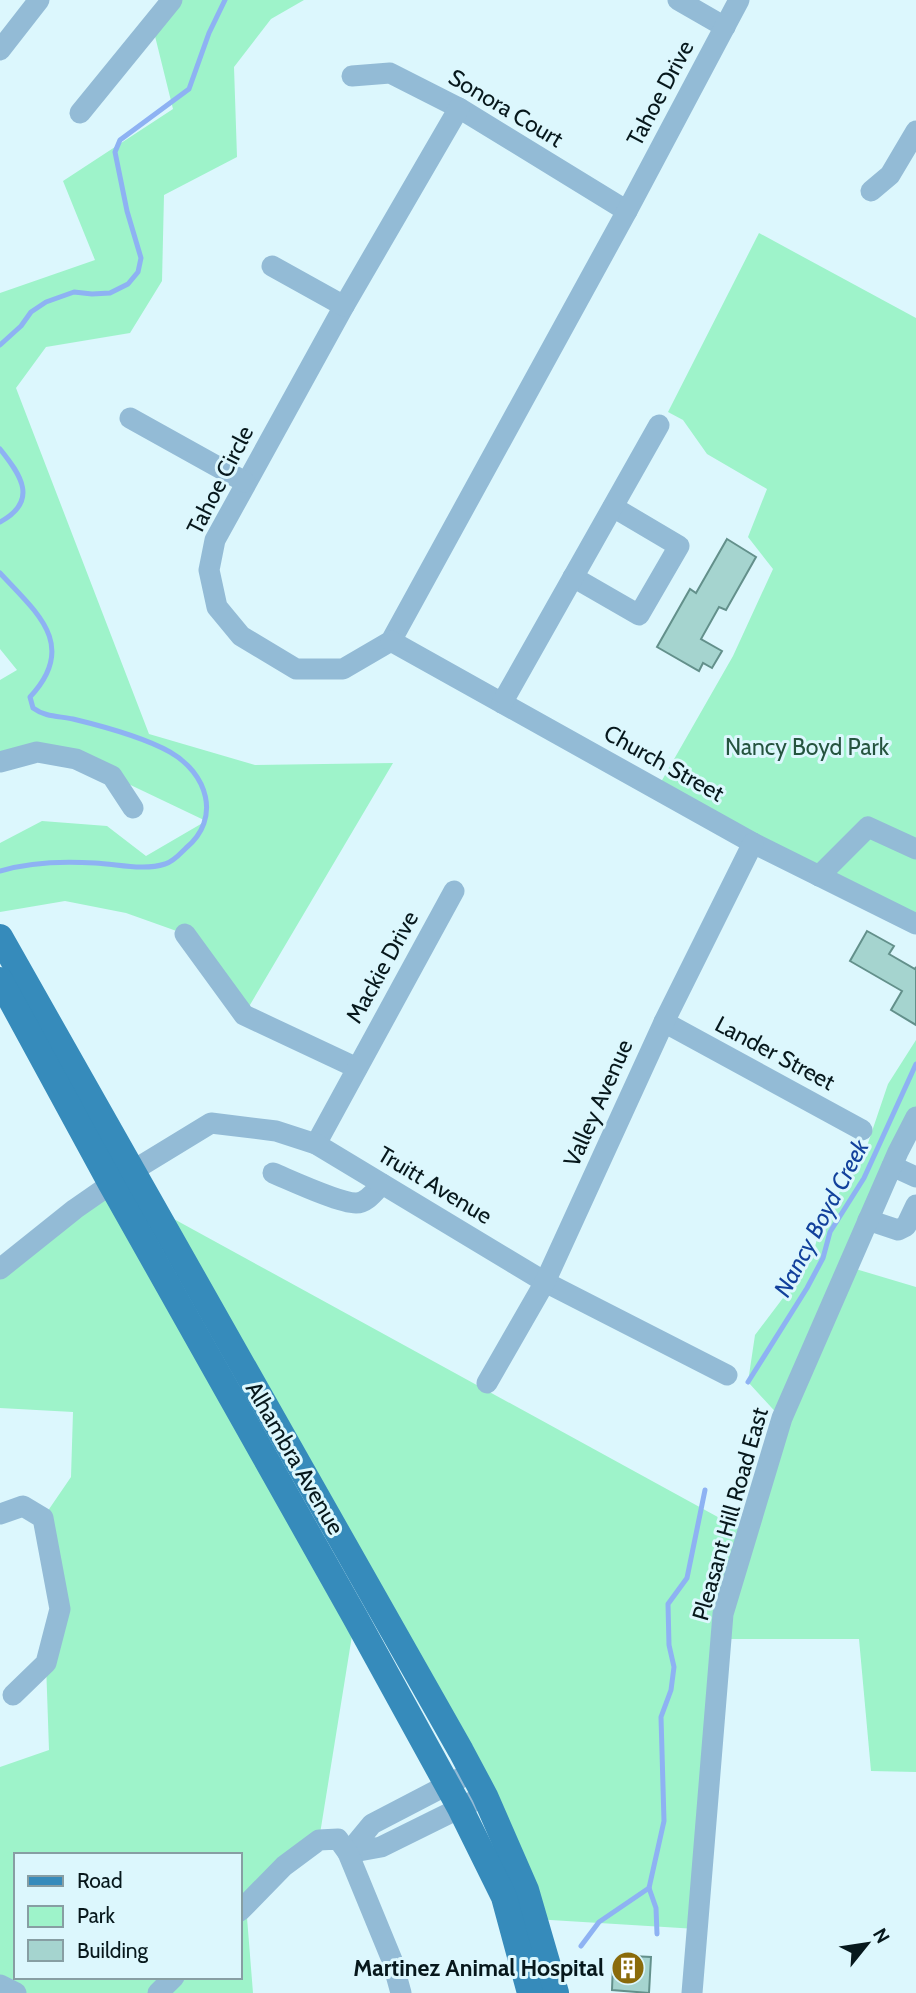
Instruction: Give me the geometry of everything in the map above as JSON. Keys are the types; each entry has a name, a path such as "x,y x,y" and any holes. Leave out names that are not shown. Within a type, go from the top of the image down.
{"main road":[{"name":"Alhambra Avenue","path":"1,939 121,1177 355,1617 460,1808 504,1897 530,1993"},
{"name":"Alhambra Avenue","path":"0,979 121,1177 472,1772 526,1890 556,1993"}],"street":[{"path":"0,50 39,0"},
{"path":"80,113 172,0"},
{"path":"678,0 725,27"},
{"name":"Tahoe Drive","path":"627,211 739,0"},
{"name":"Sonora Court","path":"352,76 390,73 459,108 627,211"},
{"name":"Tahoe Circle","path":"391,641 343,669 296,669 241,636 217,607 209,570 215,540 245,482 459,108"},
{"path":"870,191 890,175 916,131"},
{"path":"391,641 627,211"},
{"path":"271,266 344,306"},
{"path":"131,418 245,482"},
{"path":"502,703 659,425"},
{"path":"573,577 639,615 679,545 613,507"},
{"name":"Church Street","path":"391,641 753,844 916,924"},
{"path":"0,762 37,752 76,759 112,776 133,808"},
{"path":"819,876 868,827 916,849"},
{"name":"Valley Avenue","path":"487,1383 545,1282 664,1022 753,844"},
{"name":"Mackie Drive","path":"316,1144 454,891"},
{"path":"185,934 244,1015 357,1068"},
{"name":"Lander Street","path":"664,1022 862,1130"},
{"name":"Pleasant Hill Road East","path":"692,1993 723,1614 782,1418 916,1117"},
{"name":"Truitt Avenue","path":"0,1269 75,1209 121,1177 211,1123 276,1131 316,1144 545,1282 727,1375"},
{"path":"892,1166 916,1177"},
{"path":"273,1173 298,1185 356,1203 366,1199 382,1184"},
{"path":"868,1220 898,1230 906,1226 916,1205"},
{"path":"0,1514 23,1506 43,1518 60,1609 46,1662 13,1695"},
{"path":"348,1853 372,1824 472,1772"},
{"path":"348,1853 381,1847 485,1796"},
{"path":"242,1909 284,1866 319,1840 338,1839 348,1853 392,1960 401,1993"},
{"path":"158,1993 172,1979"},
{"path":"0,1985 16,1993"}],"green space":[{"path":"172,0 304,0 271,19 234,67 237,157 164,195 162,281 130,333 46,347 16,388 149,734 255,765 393,763 244,1015 185,934 126,913 65,901 0,912 0,843 42,821 107,826 146,856 206,821 76,759 0,762 0,680 17,670 0,649 0,293 95,260 63,181 173,109 152,24"},
{"name":"Nancy Boyd Park","path":"759,233 916,318 916,924 657,789 733,656 773,569 748,537 767,489 707,454 683,420 668,412"},
{"path":"916,1040 916,1117 849,1267 916,1287 916,1772 871,1771 859,1639 722,1639 697,1929 534,1919 526,1890 152,1207 747,1533 782,1419 748,1382 755,1335 811,1261 822,1221 866,1149 888,1084"},
{"path":"111,1184 355,1617 319,1840 246,1905 253,1993 16,1993 0,1985 0,1767 49,1750 46,1663 60,1609 43,1518 71,1477 73,1412 0,1408 0,1269"}],"building":[{"path":"727,539 756,557 726,610 719,607 701,639 722,651 712,668 703,663 699,671 657,647 690,589 696,593"},
{"path":"867,931 894,946 889,954 915,969 916,967 916,1025 891,1010 902,991 850,961"},
{"name":"Martinez Animal Hospital","path":"631,1956 651,1957 649,1993 612,1990 613,1963 619,1963 619,1960 631,1961"}],"waterway":[{"path":"0,345 21,326 31,312 46,302 74,292 110,293 128,284 138,272 141,258 127,211 115,152 120,140 189,89 209,33 225,0"},
{"path":"0,449 20,478 23,497 12,514 0,522"},
{"path":"0,573 38,616 52,645 51,661 44,678 30,697 33,708 47,715 123,733 170,752 183,761 201,784 207,810 197,836 176,858 165,864 139,867 59,862 0,871"},
{"name":"Nancy Boyd Creek","path":"748,1382 823,1258 830,1232 864,1178 916,1064"},
{"name":"Nancy Boyd Creek","path":"657,1934 656,1908 649,1888 664,1821 661,1717 671,1690 674,1667 669,1645 668,1604 687,1578 705,1490"},
{"path":"581,1946 599,1922 649,1888"}],"place":[{"name":"Martinez Animal Hospital","path":"628,1968"}]}
